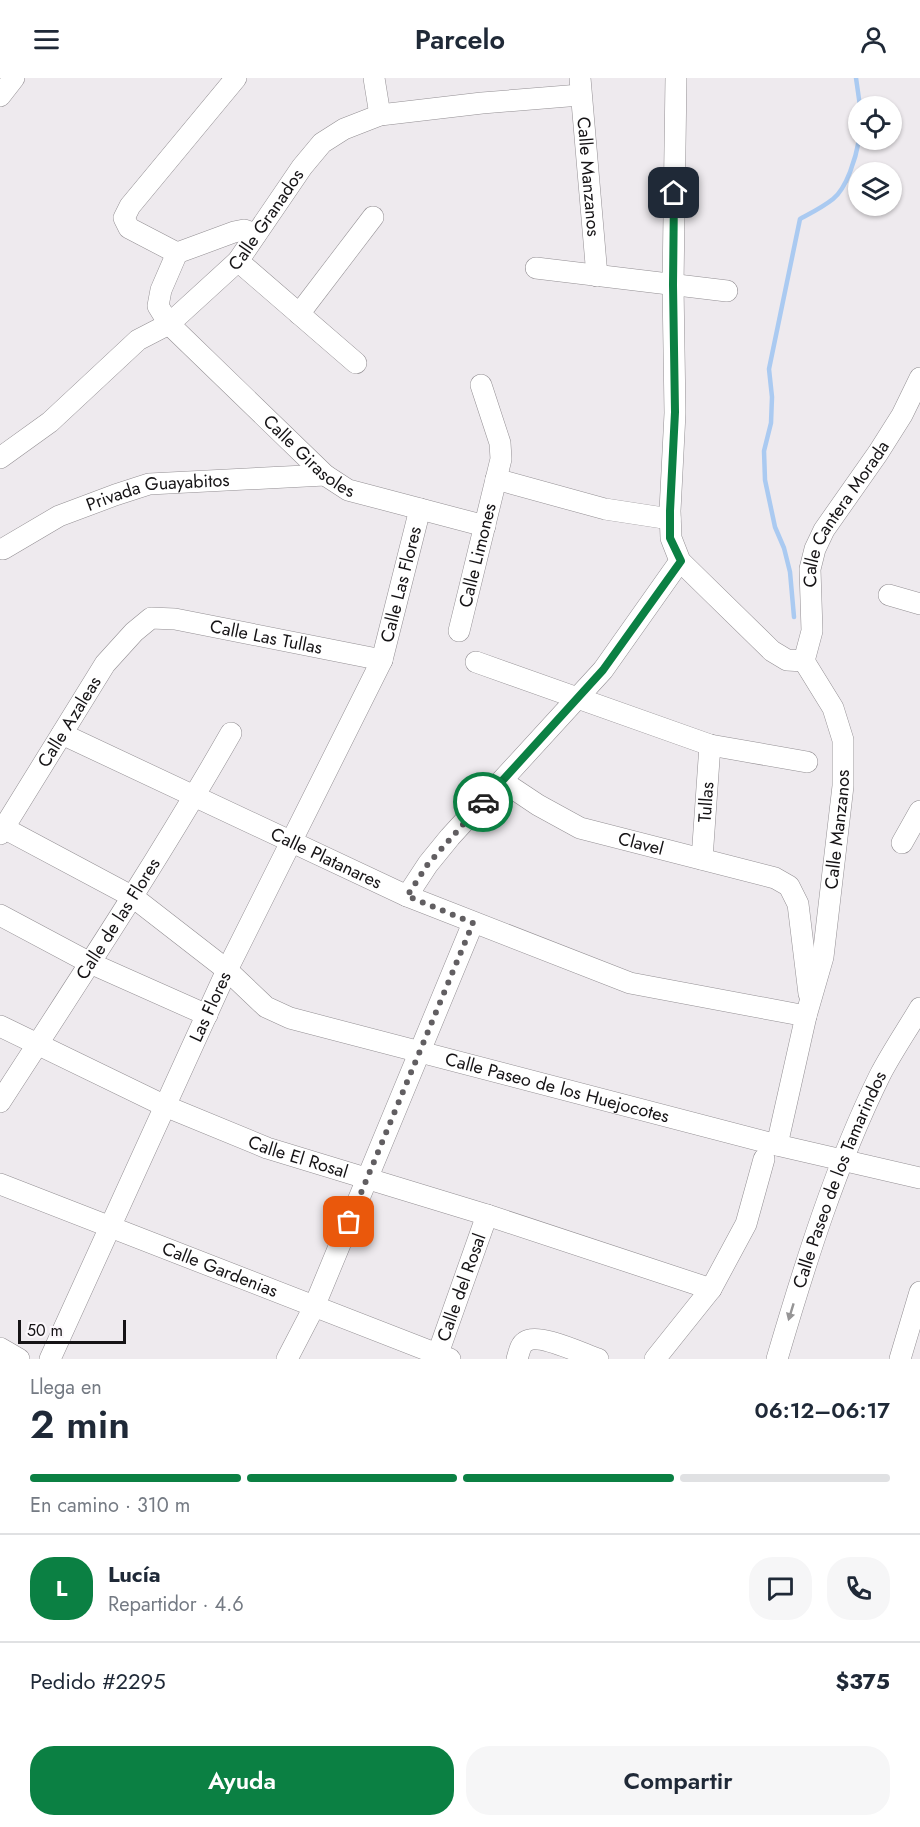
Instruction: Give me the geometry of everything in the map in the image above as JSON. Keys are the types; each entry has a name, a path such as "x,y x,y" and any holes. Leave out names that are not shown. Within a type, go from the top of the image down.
{"street":[{"path":"0,96 14,78"},
{"path":"177,253 129,228 124,218 130,206 236,78"},
{"path":"374,78 380,115"},
{"path":"676,78 673,285 675,412 670,538 681,561 772,651 786,660 804,661"},
{"name":"Calle Granados","path":"0,459 50,422 138,340 169,324 238,261 302,167 322,143 344,129 380,115 482,103 580,87"},
{"name":"Calle Manzanos","path":"580,87 597,276"},
{"path":"299,314 373,217"},
{"path":"169,324 158,306 161,290 177,253 234,232 244,230 256,234"},
{"path":"238,261 356,363"},
{"path":"536,268 727,291"},
{"name":"Calle Girasoles","path":"169,324 325,475 348,490 485,526"},
{"name":"Calle Cantera Morada","path":"804,661 812,631 810,569 815,549 824,530 902,415 920,378"},
{"name":"Calle Limones","path":"459,631 501,459 500,443 481,385"},
{"name":"Privada Guayabitos","path":"3,549 59,516 149,484 325,475"},
{"path":"496,479 605,509 670,519"},
{"name":"Calle Las Flores","path":"382,660 420,509"},
{"path":"407,896 428,864 603,670 681,561"},
{"path":"889,595 920,604"},
{"name":"Calle Las Tullas","path":"152,618 175,619 382,660"},
{"name":"Calle Azaleas","path":"1,829 105,664 134,632 152,618"},
{"name":"Las Flores","path":"50,1359 227,970 382,660"},
{"name":"Calle Manzanos","path":"655,1359 711,1288 746,1224 771,1152 823,957 843,786 843,740 833,708 804,661"},
{"path":"476,662 710,745 807,762"},
{"name":"Calle de las Flores","path":"0,1102 133,897 195,797 231,733"},
{"name":"Calle Platanares","path":"63,734 407,896 630,984 808,1011"},
{"name":"Tullas","path":"702,859 710,745"},
{"name":"Clavel","path":"502,781 538,805 580,828 775,878 789,886"},
{"path":"902,843 920,811"},
{"name":"Calle Paseo de los Huejocotes","path":"1,829 133,897 227,970 266,1007 291,1018 420,1052 771,1152 843,1160 920,1178"},
{"name":"Calle Manzanos","path":"789,886 798,904 808,1011"},
{"path":"0,915 90,963 207,1015"},
{"path":"287,1359 314,1307 473,923"},
{"name":"Calle Paseo de los Tamarindos","path":"777,1359 807,1258 843,1160 881,1074 920,1008"},
{"name":"Calle El Rosal","path":"0,1026 37,1046 165,1106 267,1148 487,1215 711,1288"},
{"name":"Calle Gardenias","path":"0,1184 441,1357"},
{"name":"Calle del Rosal","path":"441,1357 487,1215"},
{"path":"900,1359 920,1292"},
{"path":"517,1359 522,1344 527,1340 540,1338 598,1359"},
{"path":"0,1348 19,1359"}],"waterway":[{"path":"856,78 859,96"},
{"path":"794,617 790,572 784,548 775,527 765,480 764,451 771,423 772,397 769,369 800,219 825,205 843,188 857,150"}],"way so far":[{"path":"349,1222 473,923 407,896 428,864 483,802"}],"route":[{"path":"483,802 603,670 681,561 670,538 675,412 674,193"}]}
